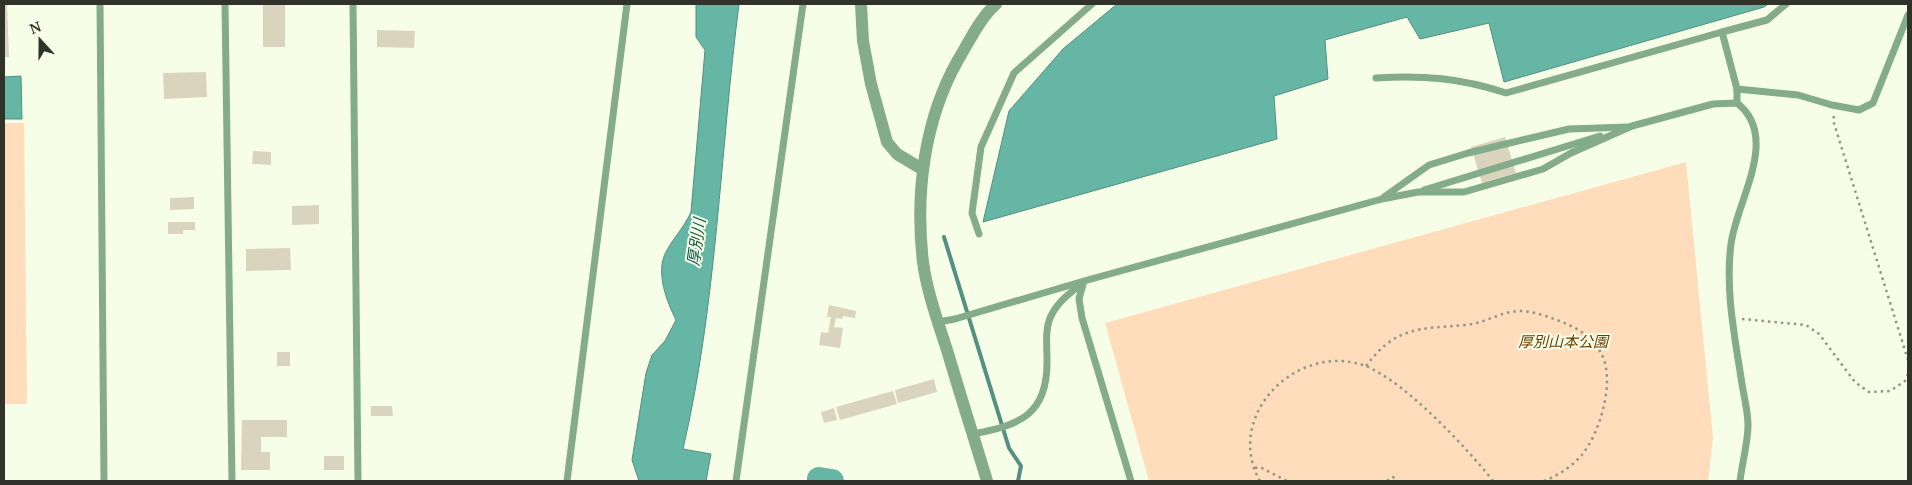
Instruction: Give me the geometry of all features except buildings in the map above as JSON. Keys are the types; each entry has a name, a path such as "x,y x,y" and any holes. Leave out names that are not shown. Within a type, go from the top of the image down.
{"street":[{"path":"861,4 863,41 871,84 887,142 897,154 922,169"},
{"path":"987,481 938,322 923,264 920,227 922,169 934,118 946,82 969,42 996,4"}],"lane":[{"path":"100,4 104,481"},
{"path":"225,4 232,481"},
{"path":"353,4 358,481"},
{"path":"567,481 627,4"},
{"path":"736,481 803,4"},
{"path":"979,234 972,213 981,147 1014,73 1092,4"},
{"path":"1376,78 1418,75 1474,82 1506,93 1767,20 1786,4"},
{"path":"1737,89 1798,94 1836,106 1859,110 1873,103 1908,16"},
{"path":"1722,32 1737,89 1737,103"},
{"path":"938,322 977,313 1084,281 1382,199 1418,192 1632,126 1713,104 1737,103 1745,108 1755,124 1756,141 1753,164 1731,243 1729,281 1748,425 1740,481"},
{"path":"1418,192 1464,192 1543,169 1571,153 1632,126"},
{"path":"1382,199 1429,165 1468,153 1569,129 1632,126"},
{"path":"973,434 990,431 1019,421 1035,408 1044,396 1047,379 1046,333 1049,320 1061,300 1084,281"},
{"path":"1084,281 1079,299 1082,318 1131,481"}],"path":[{"path":"1836,106 1833,120 1908,360"},
{"path":"1366,366 1376,352 1391,339 1406,332 1477,324 1520,311 1545,316 1572,326 1591,338 1602,354 1607,376 1605,400 1599,423 1581,456 1555,477 1544,481"},
{"path":"1733,320 1806,325 1819,334 1855,382 1869,392 1890,391 1905,381 1908,374"},
{"path":"1260,481 1251,450 1252,434 1257,413 1269,394 1287,375 1312,364 1328,361 1356,363 1366,366 1393,382 1477,460 1493,481"},
{"path":"1255,468 1260,467 1287,481"},
{"path":"1387,481 1393,477 1397,481"}],"green space":[{"path":"4,123 24,123 27,404 4,404"},
{"name":"厚別山本公園","path":"1686,162 1713,438 1708,481 1149,481 1105,323"}],"water":[{"name":"厚別川","path":"696,4 739,4 711,283 694,394 683,449 711,454 706,481 639,481 632,460 646,373 652,355 665,341 676,320 669,305 662,278 663,260 691,212 705,50 696,37"},
{"path":"1117,4 1768,4 1764,7 1504,82 1489,23 1420,39 1407,17 1325,40 1328,79 1274,96 1277,139 983,222 1009,111 1063,49"},
{"path":"21,76 22,119 4,119 4,77"}],"waterway":[{"path":"944,237 1009,448 1021,466 1018,481"},
{"path":"819,479 832,481"}]}
